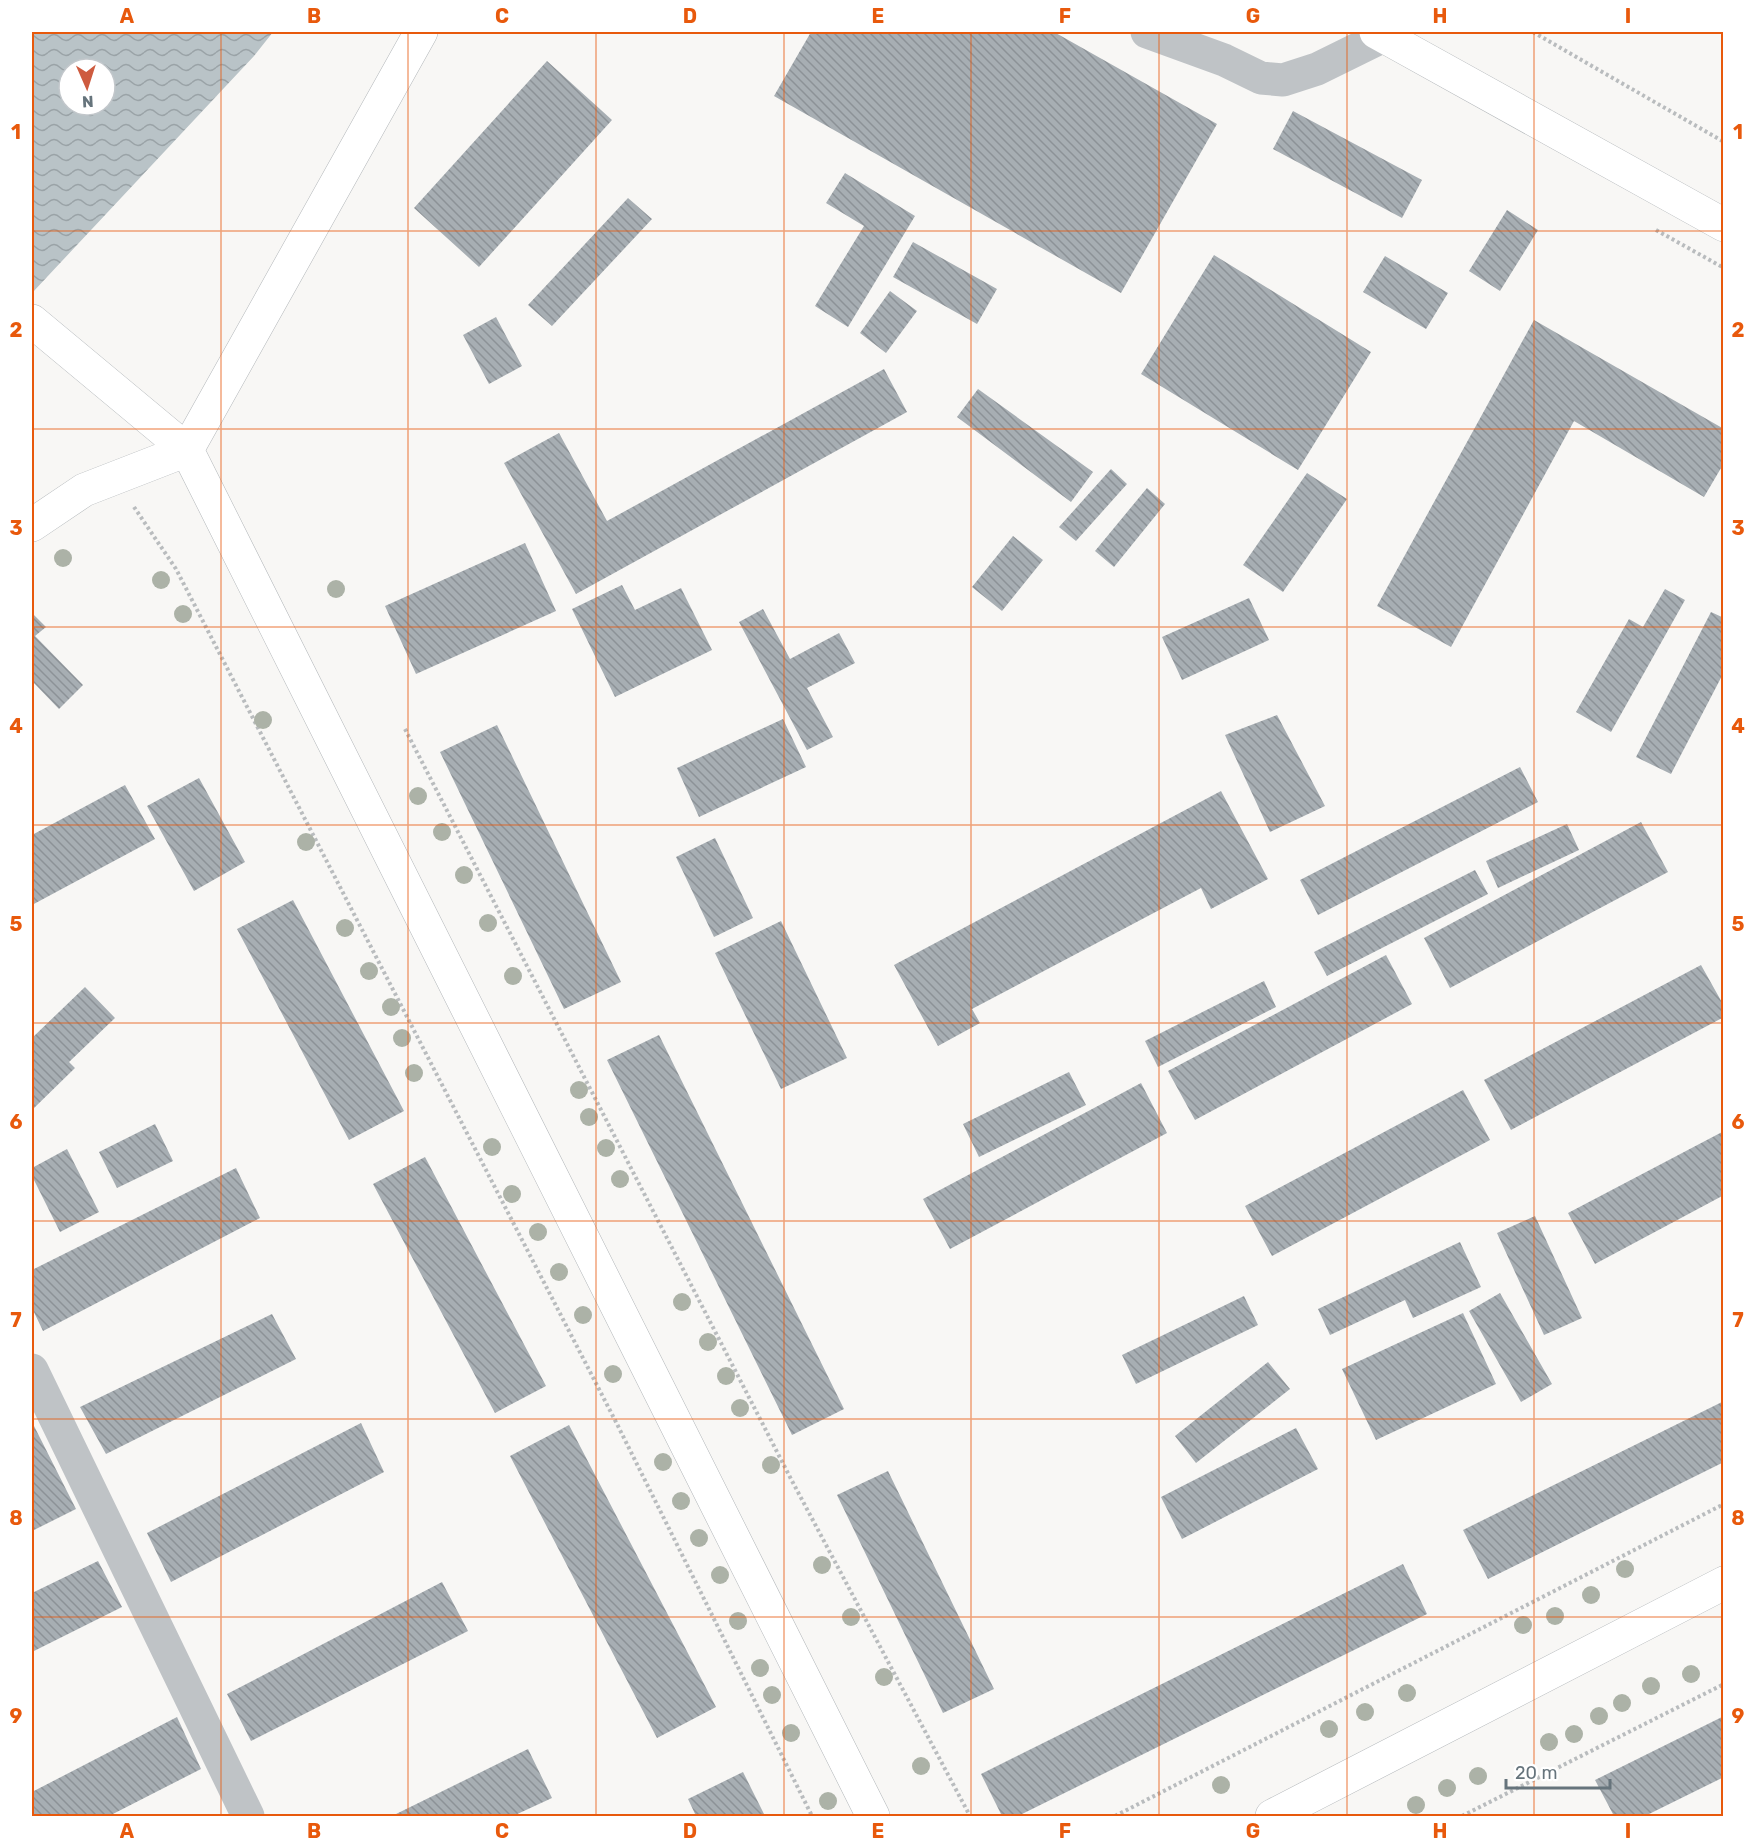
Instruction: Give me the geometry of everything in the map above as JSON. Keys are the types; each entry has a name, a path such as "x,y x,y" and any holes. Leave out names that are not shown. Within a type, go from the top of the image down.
{"main road":[{"path":"32,525 84,490 187,450 421,32"},
{"path":"1380,34 1724,225"},
{"path":"32,321 187,450 873,1816"},
{"path":"1272,1816 1724,1583"}],"street":[{"path":"1147,32 1224,60 1261,78 1283,80 1317,69 1380,34"},
{"path":"32,1370 248,1816"}],"path":[{"path":"1533,32 1724,142"},
{"path":"115,478 177,569 617,1424 812,1816"},
{"path":"405,729 786,1468 970,1816"},
{"path":"1114,1816 1724,1504"},
{"path":"1462,1816 1724,1683"}],"water":[{"path":"32,32 273,32 254,56 32,293"}],"building":[{"path":"811,32 1054,32 1217,124 1121,293 774,96"},
{"path":"547,61 612,120 479,267 414,208"},
{"path":"1293,111 1422,180 1402,218 1273,149"},
{"path":"845,173 915,216 848,327 815,306 864,226 826,203"},
{"path":"628,198 652,219 552,326 528,305"},
{"path":"1507,210 1538,230 1500,291 1469,271"},
{"path":"913,242 997,289 977,324 893,277"},
{"path":"1214,255 1371,352 1298,470 1141,374"},
{"path":"1385,256 1448,293 1426,329 1363,292"},
{"path":"890,291 917,311 886,353 860,333"},
{"path":"496,317 522,366 489,384 463,335"},
{"path":"1534,320 1724,429 1724,463 1704,497 1574,421 1451,647 1377,606"},
{"path":"884,369 907,412 576,594 504,463 559,433 607,521"},
{"path":"978,389 1093,472 1071,502 957,417"},
{"path":"1111,469 1127,484 1076,541 1059,527"},
{"path":"1307,473 1347,499 1283,592 1243,565"},
{"path":"1147,488 1165,504 1114,567 1095,551"},
{"path":"1013,536 1043,560 1002,611 972,587"},
{"path":"525,543 556,611 416,674 385,606"},
{"path":"622,585 635,610 681,588 712,650 615,697 572,609"},
{"path":"1665,589 1685,600 1611,732 1576,712 1629,619 1643,627"},
{"path":"1249,598 1269,640 1182,680 1162,637"},
{"path":"763,609 790,659 839,633 855,663 807,688 833,737 807,750 739,622"},
{"path":"1711,612 1724,618 1724,672 1671,774 1636,757"},
{"path":"32,613 46,627 35,636 83,685 59,709 32,681"},
{"path":"1277,715 1325,806 1270,832 1225,735"},
{"path":"783,719 806,767 699,817 677,768"},
{"path":"497,725 621,982 564,1009 440,752"},
{"path":"1520,767 1538,802 1318,915 1300,880"},
{"path":"199,778 245,862 194,891 147,806"},
{"path":"125,785 155,839 32,905 32,835"},
{"path":"1221,791 1268,879 1211,909 1201,888 972,1009 980,1023 938,1046 894,965"},
{"path":"1641,822 1668,872 1450,988 1424,938"},
{"path":"1567,824 1579,850 1498,888 1486,861"},
{"path":"715,838 753,918 714,937 676,857"},
{"path":"1475,870 1488,894 1327,976 1314,952"},
{"path":"293,900 404,1111 349,1140 237,929"},
{"path":"781,921 847,1058 781,1089 715,953"},
{"path":"1386,955 1412,1004 1195,1120 1168,1071"},
{"path":"1701,965 1724,1006 1724,1017 1511,1130 1484,1080"},
{"path":"1264,981 1276,1007 1158,1067 1145,1041"},
{"path":"85,987 115,1018 69,1062 75,1068 32,1110 32,1038"},
{"path":"659,1035 844,1409 792,1435 607,1060"},
{"path":"1069,1072 1086,1105 979,1157 963,1124"},
{"path":"1141,1083 1167,1133 950,1249 923,1199"},
{"path":"1463,1090 1490,1140 1272,1256 1245,1206"},
{"path":"155,1124 173,1161 117,1188 99,1152"},
{"path":"1724,1131 1724,1195 1595,1264 1568,1213"},
{"path":"67,1149 99,1212 60,1232 32,1176 32,1168"},
{"path":"425,1157 546,1386 495,1413 373,1184"},
{"path":"236,1168 260,1218 43,1331 32,1308 32,1270"},
{"path":"1535,1216 1582,1318 1544,1335 1497,1233"},
{"path":"1460,1242 1481,1287 1413,1318 1405,1300 1330,1335 1318,1309"},
{"path":"1500,1293 1552,1384 1521,1402 1469,1311"},
{"path":"1244,1296 1258,1325 1136,1384 1122,1355"},
{"path":"1463,1313 1496,1384 1376,1440 1342,1369"},
{"path":"272,1314 296,1359 106,1454 80,1407"},
{"path":"1268,1362 1290,1389 1196,1463 1175,1436"},
{"path":"1724,1401 1724,1462 1488,1579 1463,1530"},
{"path":"32,1422 76,1509 32,1531"},
{"path":"361,1423 384,1472 171,1582 147,1533"},
{"path":"569,1425 716,1707 657,1738 510,1456"},
{"path":"1296,1428 1318,1469 1182,1539 1161,1497"},
{"path":"888,1471 994,1689 943,1713 837,1495"},
{"path":"98,1561 122,1607 32,1652 32,1593"},
{"path":"1403,1564 1427,1614 1018,1816 1002,1816 981,1774"},
{"path":"442,1582 468,1631 251,1741 227,1694"},
{"path":"1724,1716 1724,1777 1645,1816 1614,1816 1595,1780"},
{"path":"177,1717 201,1769 109,1816 32,1816 32,1792"},
{"path":"528,1749 552,1798 513,1816 392,1816"},
{"path":"743,1772 765,1816 696,1816 688,1799"}]}
